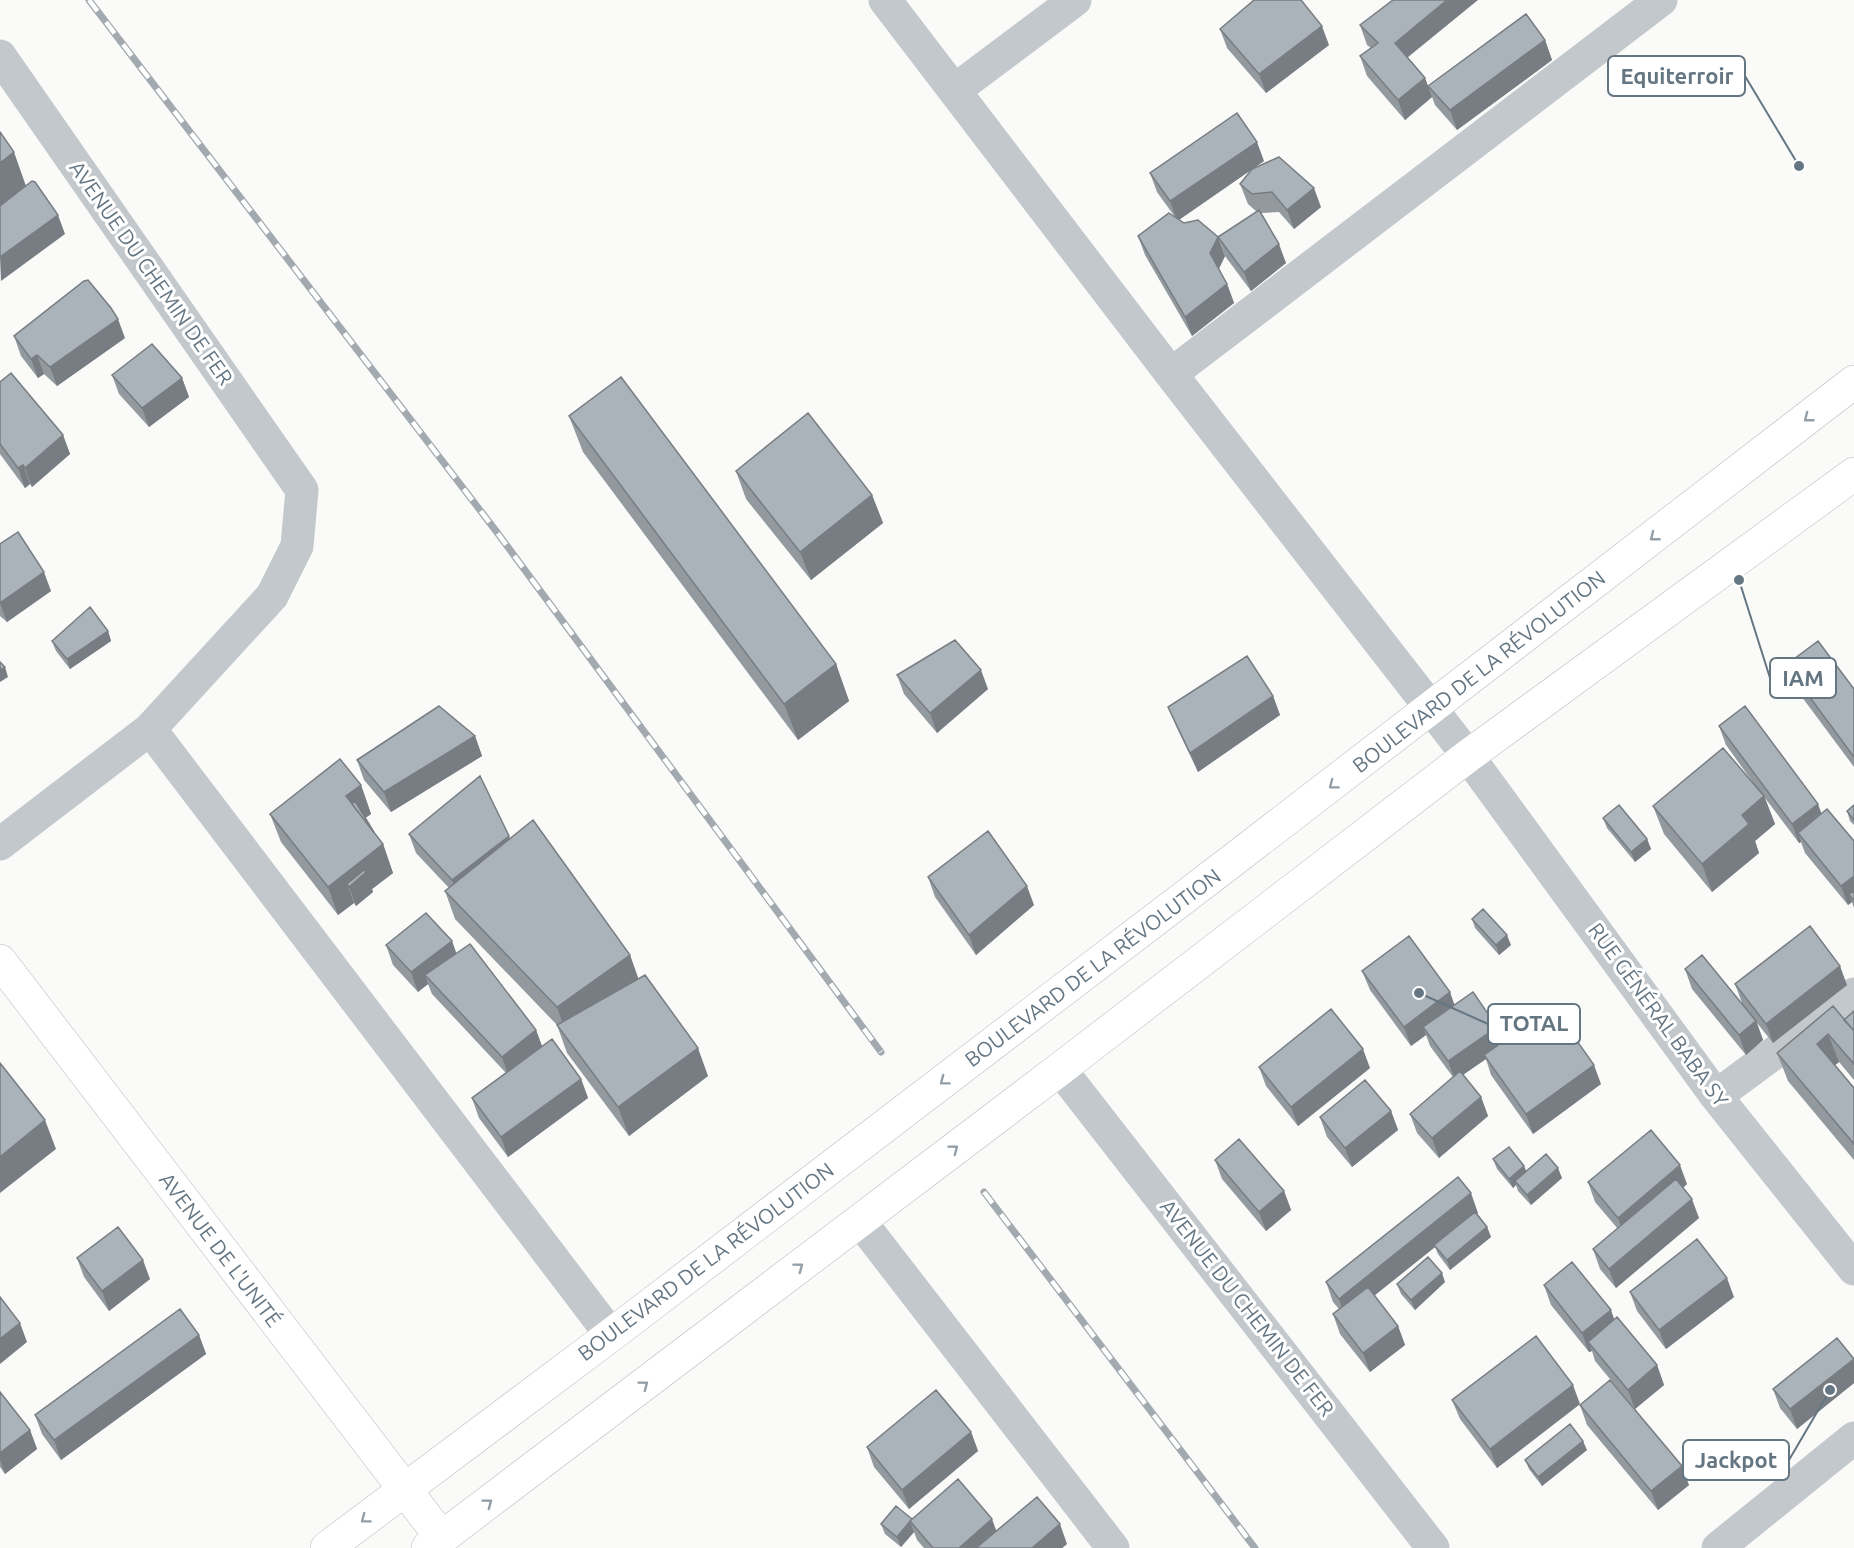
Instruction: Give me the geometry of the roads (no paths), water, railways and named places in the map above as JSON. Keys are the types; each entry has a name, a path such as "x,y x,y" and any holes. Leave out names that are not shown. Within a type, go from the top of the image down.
{"main road":[{"name":"BOULEVARD DE LA RÉVOLUTION","path":"327,1548 611,1335 1432,709 1854,382"},
{"path":"440,1545 1468,756 1854,474"},
{"name":"AVENUE DE L'UNITÉ","path":"0,961 404,1490 440,1545"}],"street":[{"name":"RUE GÉNÉRAL BABA SY","path":"885,0 1171,374 1468,756 1716,1096 1854,1269"},
{"path":"955,90 1075,0"},
{"path":"1171,374 1661,0"},
{"name":"AVENUE DU CHEMIN DE FER","path":"0,56 302,490 297,546 272,596 150,729"},
{"path":"0,844 150,729 611,1335"},
{"path":"1716,1096 1854,994"},
{"name":"AVENUE DU CHEMIN DE FER","path":"1060,1069 1433,1548"},
{"path":"860,1221 1113,1548"},
{"path":"1718,1548 1854,1438"}],"railway":[{"path":"89,0 496,531 881,1052"},
{"path":"984,1192 1255,1548"}],"place":[{"name":"Equiterroir","path":"1799,166"},
{"name":"IAM","path":"1739,580"},
{"name":"TOTAL","path":"1419,993"},
{"name":"Jackpot","path":"1830,1390"}]}
